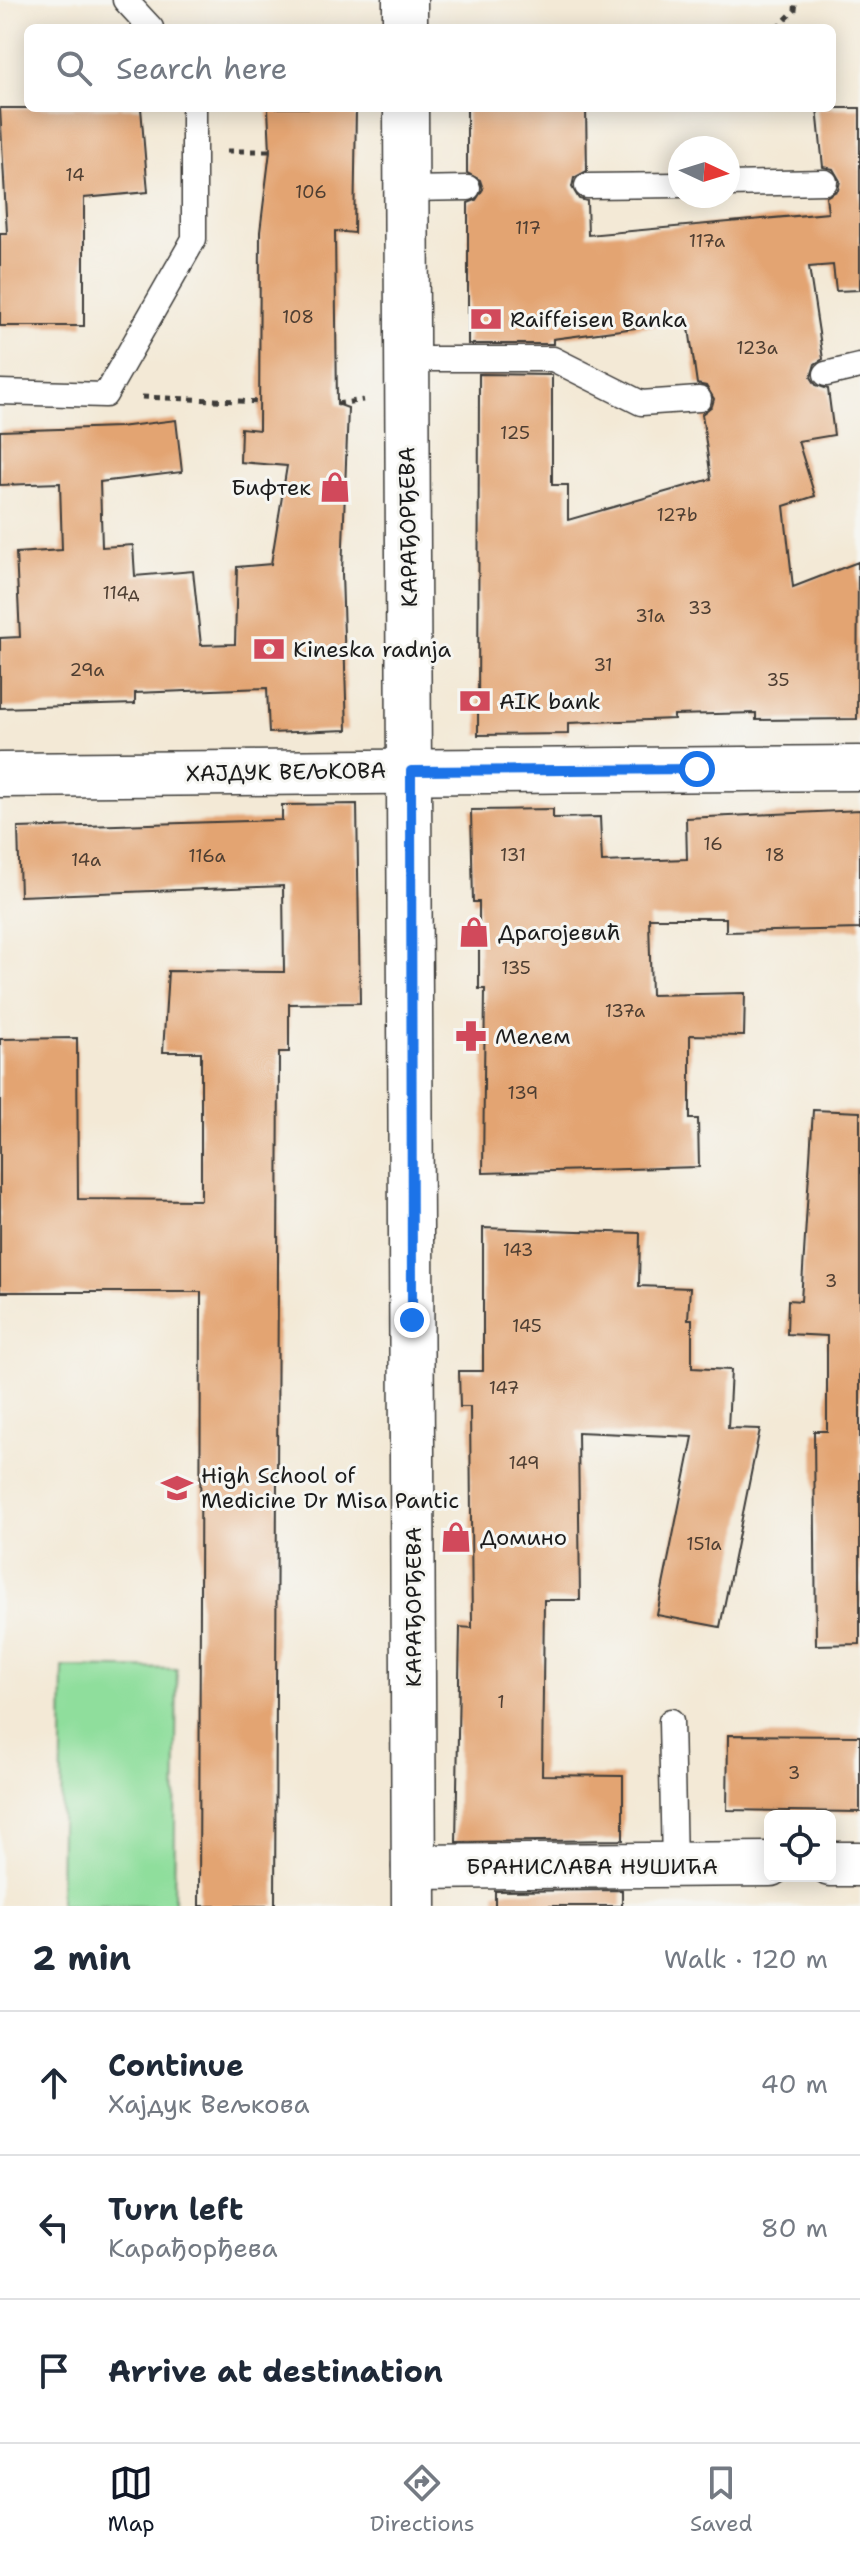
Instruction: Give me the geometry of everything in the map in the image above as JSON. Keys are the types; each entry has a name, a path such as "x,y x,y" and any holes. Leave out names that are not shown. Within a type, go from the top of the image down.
{"street":[{"path":"405,0 405,24"},
{"name":"КАРАЂОРЂЕВА","path":"406,112 414,1886"},
{"name":"ХАЈДУК ВЕЉКОВА","path":"0,775 860,768"},
{"name":"БРАНИСЛАВА НУШИЋА","path":"414,1886 674,1865 764,1864"},
{"path":"836,1864 860,1864"}],"lane":[{"path":"125,0 147,24"},
{"path":"0,392 105,395 194,239 194,112"},
{"path":"740,184 825,182"},
{"path":"587,186 668,185"},
{"path":"407,189 468,188"},
{"path":"406,359 553,359 641,403 699,399"},
{"path":"826,374 860,366"},
{"path":"671,1721 674,1865"}],"path":[{"path":"781,24 795,10 796,0"},
{"path":"194,151 271,151"},
{"path":"105,395 259,402"}],"green space":[{"path":"63,1667 177,1669 174,1906 60,1906"}],"building":[{"path":"0,108 24,108 24,112 141,112 148,192 84,198 84,326 0,326 0,233 7,233"},
{"path":"860,108 860,290 836,291 833,265 809,267 823,359 815,364 811,377 816,385 828,389 834,435 798,441 815,496 784,506 793,587 858,562 857,719 756,720 756,713 674,715 674,719 568,723 568,734 478,735 479,374 552,375 552,485 568,485 568,520 711,479 702,414 712,406 714,399 706,386 697,384 688,321 553,339 553,344 468,344 468,203 476,200 483,189 480,180 467,173 467,112 586,112 587,171 574,178 572,187 579,199 587,201 588,235 828,213 826,197 838,190 840,181 833,169 823,167 817,112"},
{"path":"268,112 356,112 354,233 335,231 337,404 348,408 342,573 347,730 269,733 267,688 135,693 135,704 0,708 0,638 20,637 16,553 62,550 60,483 0,485 0,431 119,427 176,420 182,472 100,482 102,547 133,545 135,576 193,571 201,645 235,644 237,567 271,564 287,466 240,462 241,428 259,430 260,232 270,151"},
{"path":"357,804 360,1003 289,1004 289,1052 279,1052 275,1906 199,1906 201,1292 0,1292 0,1039 77,1038 78,1199 201,1200 201,1052 163,1052 168,971 284,972 283,886 20,896 18,828 282,820 282,805"},
{"path":"553,809 553,818 600,817 602,862 687,859 686,818 860,810 860,929 726,932 726,918 649,918 651,995 745,993 744,1036 690,1035 690,1119 698,1119 699,1167 483,1173 485,989 479,989 479,902 473,902 471,810"},
{"path":"813,1110 860,1112 860,1644 816,1645 814,1431 827,1431 827,1336 787,1334 788,1300 801,1301"},
{"path":"483,1228 640,1233 639,1286 690,1288 688,1319 692,1319 692,1368 731,1370 728,1428 760,1429 720,1627 657,1615 693,1437 578,1432 580,1600 544,1600 542,1775 623,1776 623,1840 456,1842 460,1627 472,1628 470,1407 460,1407 459,1371 483,1371"},
{"path":"728,1735 860,1736 860,1812 727,1810"},
{"path":"622,1890 622,1906 495,1906 495,1891"}],"place":[{"name":"Raiffeisen Banka","path":"486,319"},
{"name":"Бифтек","path":"335,487"},
{"name":"Kineska radnja","path":"269,649"},
{"name":"AIK bank","path":"475,701"},
{"name":"Драгојевић","path":"474,932"},
{"name":"Мелем","path":"471,1036"},
{"name":"High School of Medicine Dr Misa Pantic","path":"177,1488"},
{"name":"Домино","path":"456,1537"}],"route":[{"path":"412,1320 411,771 697,769"}]}
